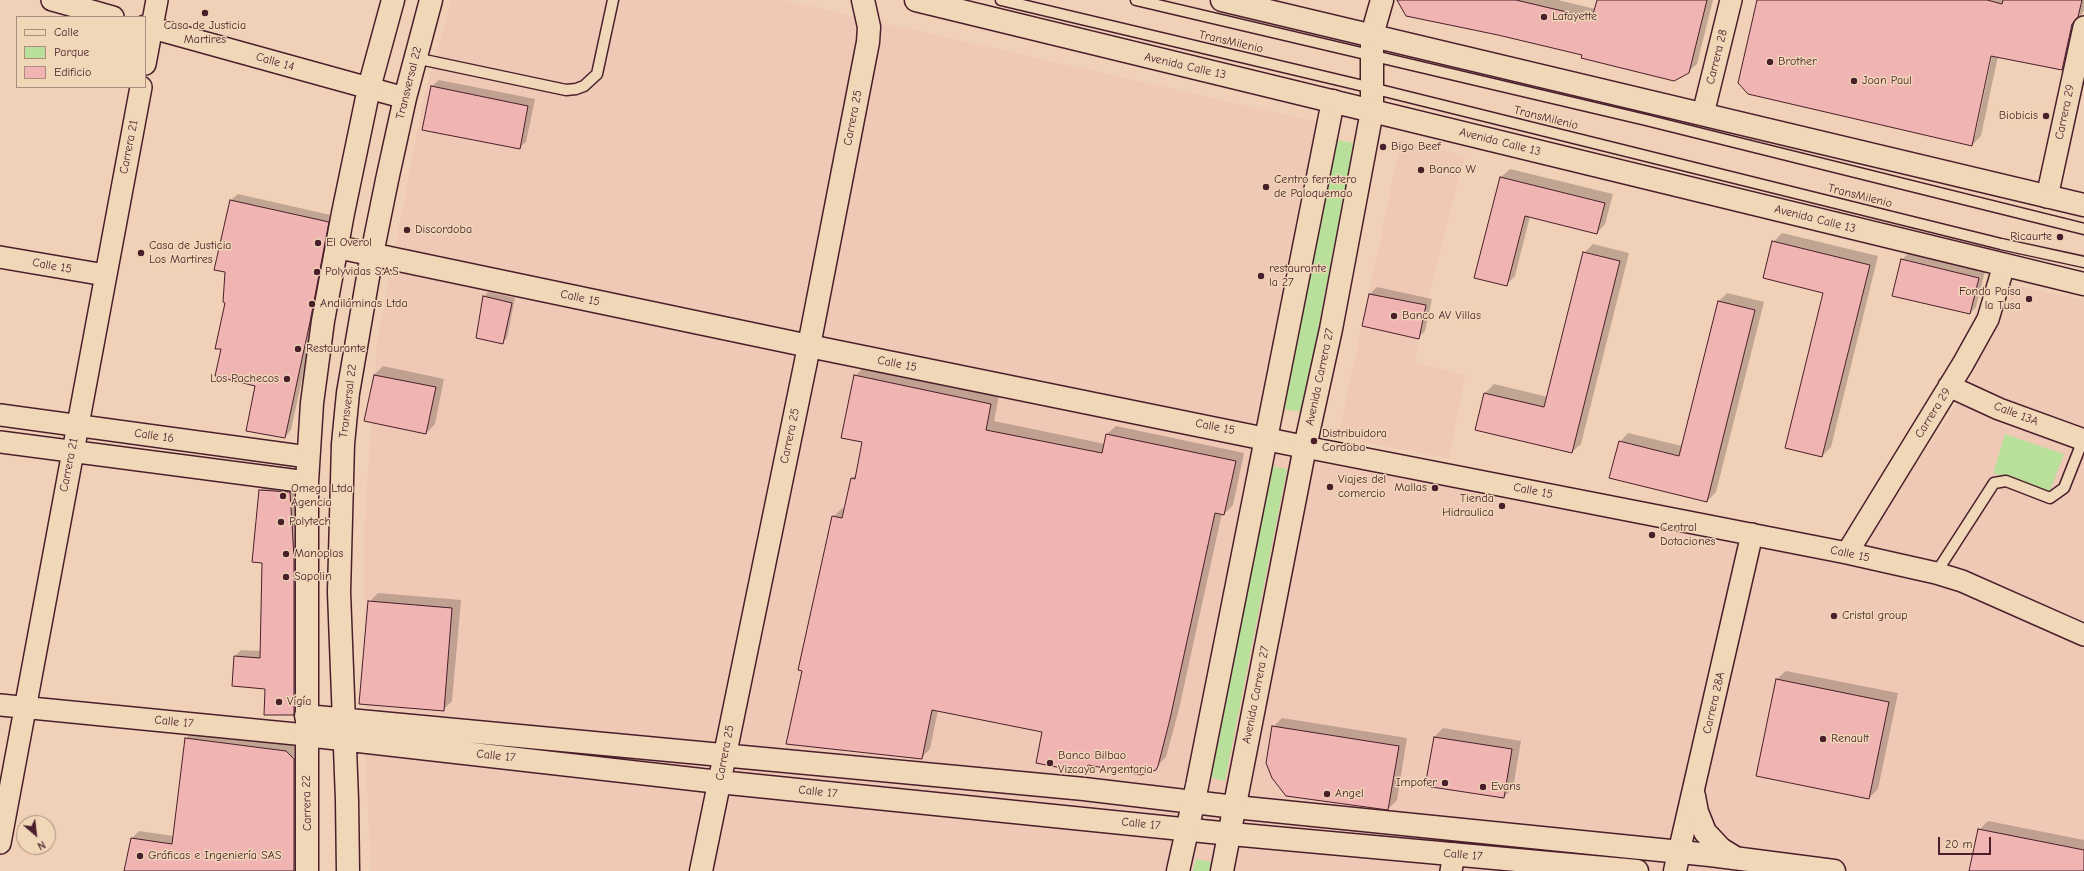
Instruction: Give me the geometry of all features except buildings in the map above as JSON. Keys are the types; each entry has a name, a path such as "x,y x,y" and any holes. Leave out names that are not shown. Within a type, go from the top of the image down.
{"street":[{"path":"52,0 109,16"},
{"path":"146,52 148,27 157,0"},
{"path":"306,726 307,482 312,403 322,321 369,88 393,0"},
{"name":"Transversal 22","path":"344,729 339,592 343,444 348,393 372,254 405,98 431,0"},
{"name":"Carrera 25","path":"701,871 809,346 868,42 869,28 863,0"},
{"name":"Avenida Calle 13","path":"916,0 2004,266 2084,284"},
{"path":"1222,0 1372,46 1703,114 2084,205"},
{"name":"Avenida Carrera 27","path":"1222,871 1231,834 1305,447 1331,329 1372,111 1372,46 1382,0"},
{"name":"Carrera 28","path":"1703,114 1731,0"},
{"name":"Calle 14","path":"148,27 405,98"},
{"name":"Carrera 29","path":"2047,197 2084,27"},
{"name":"Carrera 21","path":"0,843 141,88"},
{"path":"1178,871 1194,801 1333,101"},
{"name":"Calle 15","path":"337,248 1305,447 1848,552 1936,573 1962,581 2084,635"},
{"name":"Calle 15","path":"0,257 105,276"},
{"name":"Carrera 29","path":"1848,552 1950,386 1988,319 2004,266"},
{"name":"Calle 13A","path":"1950,386 1999,409 2084,440"},
{"name":"Calle 16","path":"0,415 308,457"},
{"path":"0,442 307,482"},
{"name":"Carrera 28A","path":"1677,861 1694,796 1752,534"},
{"name":"Calle 17","path":"0,705 724,756 1194,801 1677,861 1735,858 1834,871"},
{"name":"Carrera 22","path":"306,726 308,823 307,871"},
{"path":"344,729 348,871"},
{"name":"Calle 17","path":"344,729 719,782 1187,829 1452,863 1637,871"},
{"path":"1694,796 1697,812 1705,832 1721,849 1735,858"}],"lane":[{"path":"415,58 566,90 576,89 591,80 597,74 613,0"},
{"name":"TransMilenio","path":"1001,0 1372,88 1994,242 2084,262"},
{"name":"TransMilenio","path":"1136,0 1372,46 1646,120 2084,229"},
{"path":"1936,573 1994,483 2006,481 2050,498 2064,488 2084,440"}],"shaded area":[{"path":"451,0 782,0 1317,122 1251,450 1851,563 1961,397 2015,286 2084,300 2084,871 371,871 366,766 364,532 377,343 423,102"},
{"path":"1401,140 1465,156 1426,305 1369,294"},
{"path":"1362,326 1419,339 1414,362 1465,375 1449,459 1338,437"}],"green space":[{"path":"1337,140 1354,143 1302,412 1284,409"},
{"path":"2005,434 2064,454 2049,493 1993,473"},
{"path":"1271,466 1287,469 1225,781 1209,777"},
{"path":"1196,859 1211,862 1209,871 1193,871"}],"place":[{"name":"Casa de Justicia Martires","path":"205,13"},
{"name":"Lafayette","path":"1544,17"},
{"name":"Brother","path":"1770,62"},
{"name":"Joan Paul","path":"1854,81"},
{"name":"Biobicis","path":"2046,116"},
{"name":"Bigo Beef","path":"1383,147"},
{"name":"Banco W","path":"1421,170"},
{"name":"Centro ferretero de Paloquemao","path":"1266,187"},
{"name":"Discordoba","path":"407,230"},
{"name":"Ricaurte","path":"2060,237"},
{"name":"El Overol","path":"318,243"},
{"name":"Casa de Justicia Los Martires","path":"141,253"},
{"name":"Polyvidas S.A.S","path":"317,272"},
{"name":"restaurante la 27","path":"1261,276"},
{"name":"Fonda Paisa la Tusa","path":"2029,299"},
{"name":"Andiláminas Ltda","path":"312,304"},
{"name":"Banco AV Villas","path":"1394,316"},
{"name":"Restaurante","path":"298,349"},
{"name":"Los Pachecos","path":"287,379"},
{"name":"Distribuidora Cordoba","path":"1314,441"},
{"name":"Viajes del comercio","path":"1330,487"},
{"name":"Mallas","path":"1435,488"},
{"name":"Omega Ltda Agencia","path":"283,496"},
{"name":"Tienda Hidraulica","path":"1502,506"},
{"name":"Polytech","path":"281,522"},
{"name":"Central Dotaciones","path":"1652,535"},
{"name":"Manoplas","path":"286,554"},
{"name":"Sapolin","path":"286,577"},
{"name":"Cristal group","path":"1834,616"},
{"name":"Vígía","path":"279,702"},
{"name":"Renault","path":"1823,739"},
{"name":"Banco Bilbao Vizcaya Argentaria","path":"1050,763"},
{"name":"Impofer","path":"1445,783"},
{"name":"Evans","path":"1483,787"},
{"name":"Angel","path":"1327,794"},
{"name":"Gráficas e Ingeniería SAS","path":"140,856"}]}
